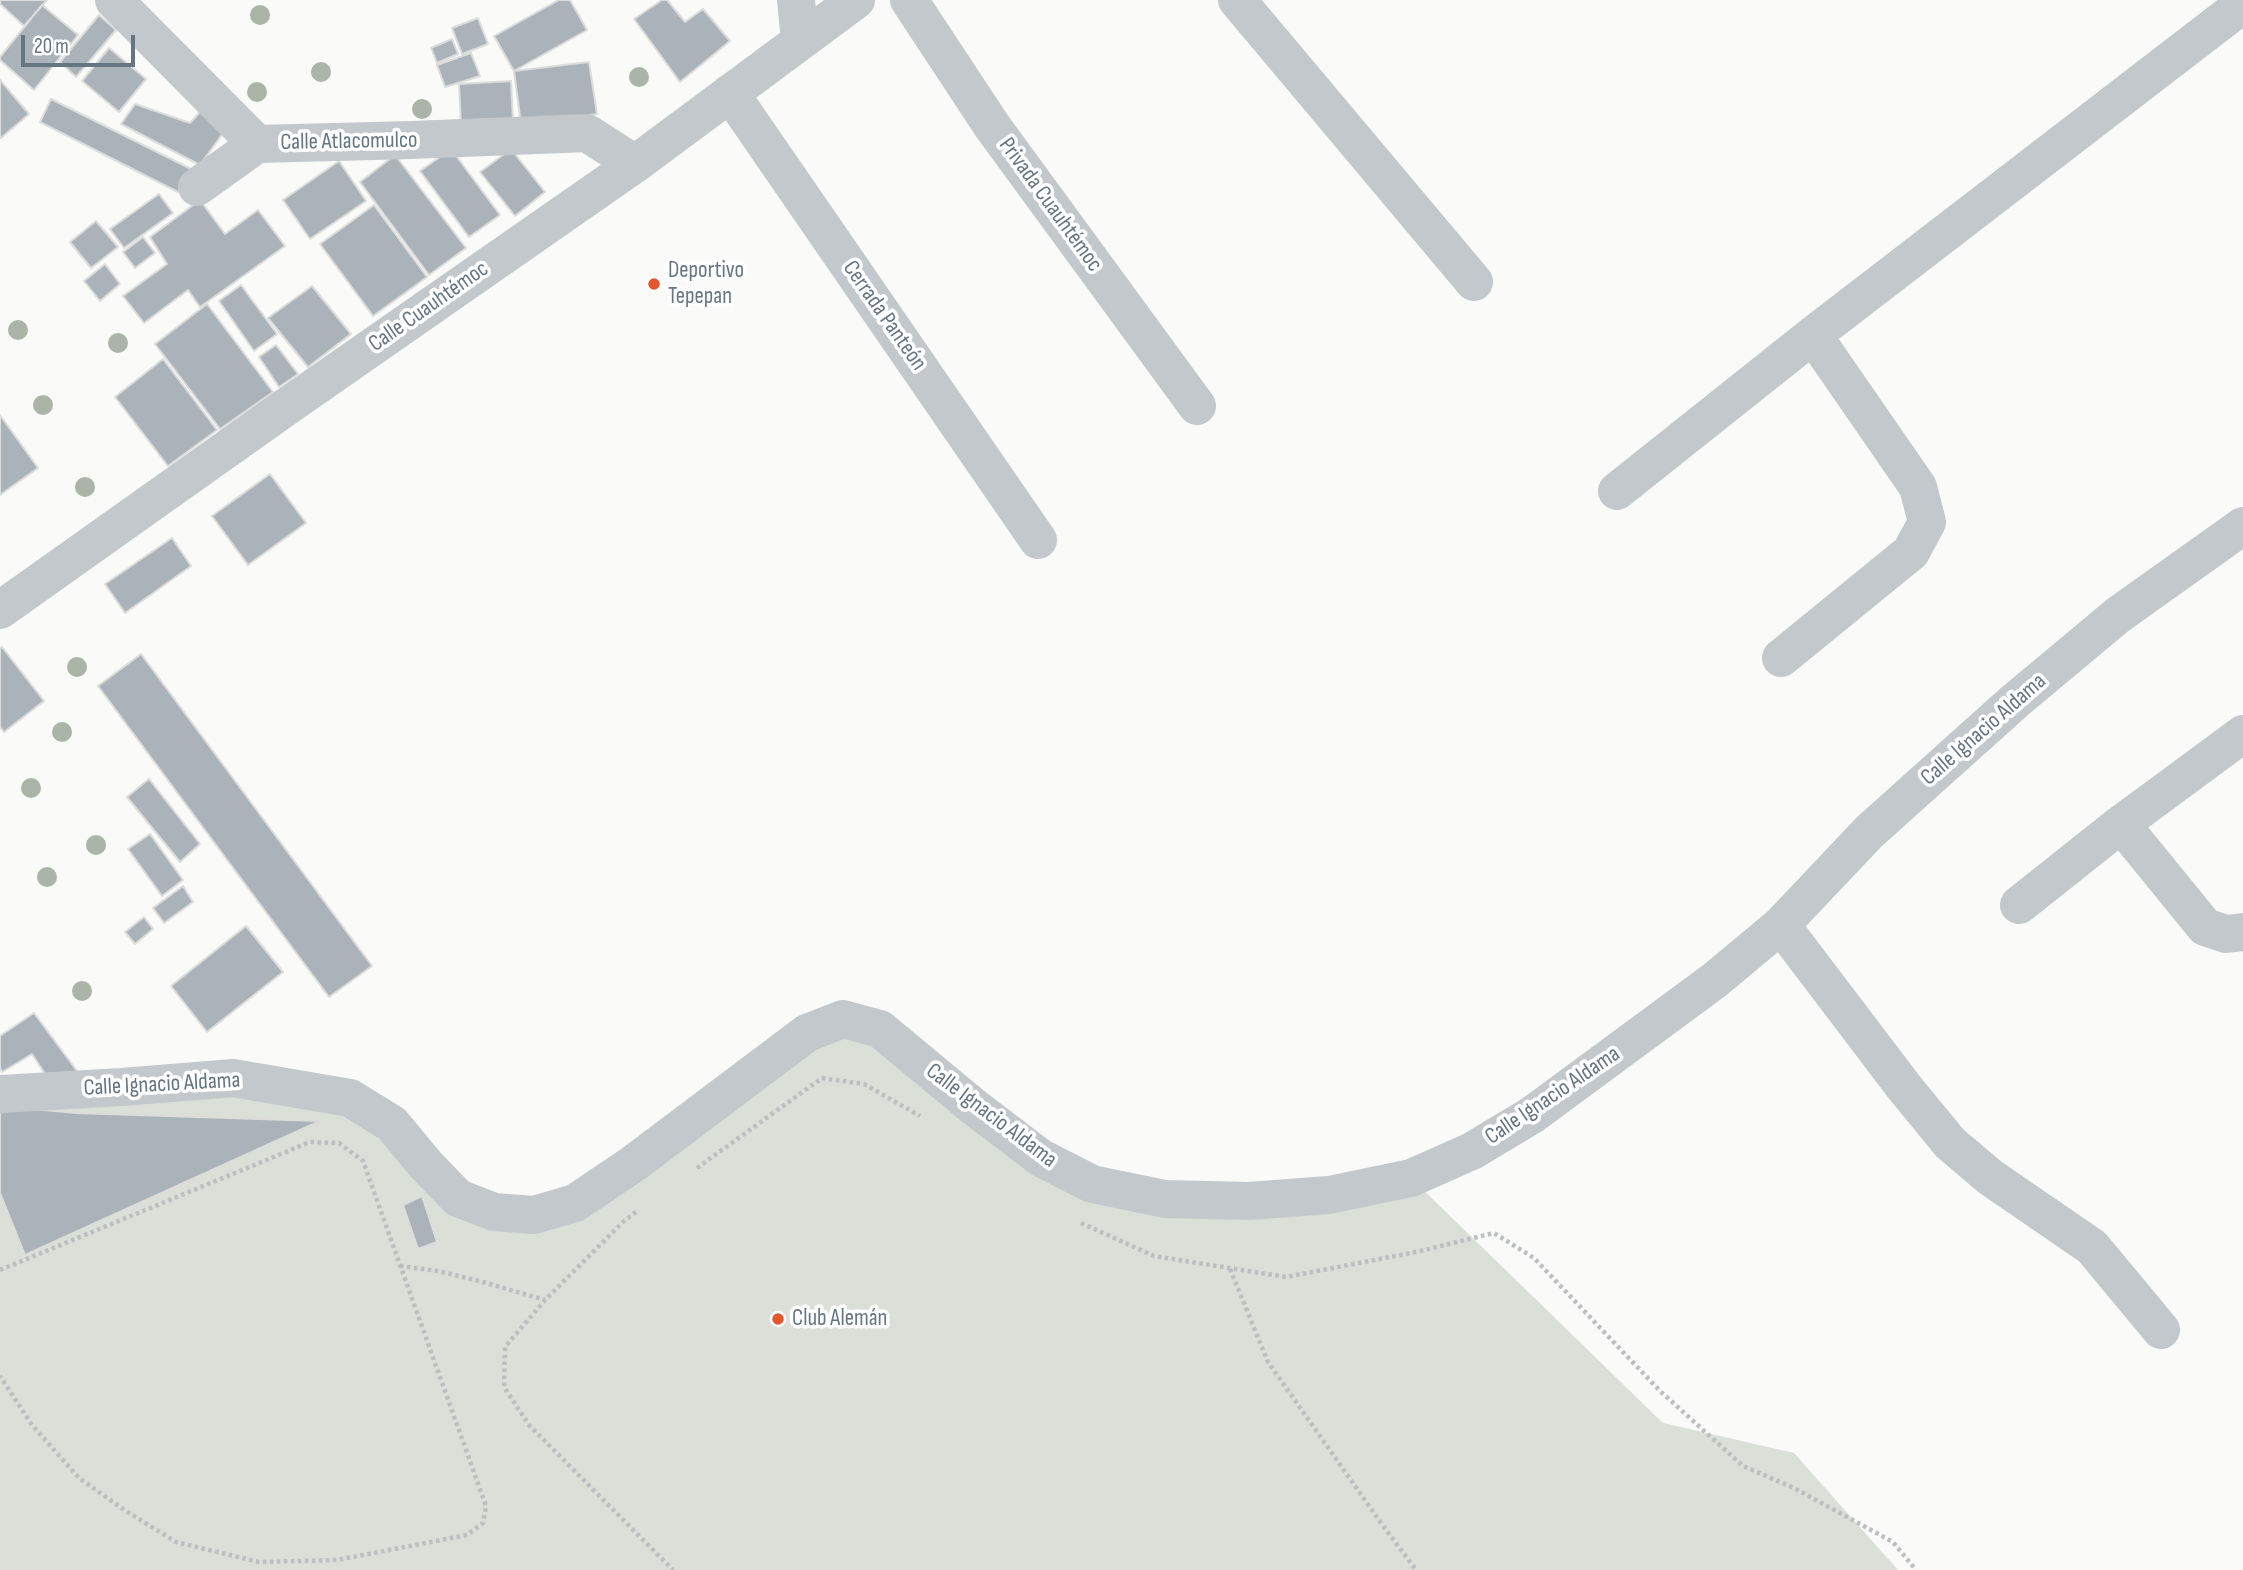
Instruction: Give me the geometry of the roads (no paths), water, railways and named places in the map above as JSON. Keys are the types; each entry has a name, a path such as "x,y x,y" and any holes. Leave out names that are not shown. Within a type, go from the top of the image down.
{"street":[{"name":"Calle Atlacomulco","path":"114,0 257,144 412,141 587,133 635,164"},
{"path":"796,0 800,41"},
{"name":"Calle Cuauhtémoc","path":"0,610 635,164 856,0"},
{"name":"Privada Cuauhtémoc","path":"909,0 992,126 1197,406"},
{"path":"1237,0 1474,282"},
{"path":"1617,491 1814,335 2233,13"},
{"name":"Cerrada Panteón","path":"730,93 1038,540"},
{"path":"197,187 257,144"},
{"path":"1781,658 1910,552 1927,522 1918,487 1814,335"},
{"name":"Calle Ignacio Aldama","path":"0,1094 233,1078 350,1098 392,1124 458,1198 494,1212 534,1215 576,1203 634,1164 807,1032 843,1019 880,1029 1041,1158 1092,1184 1165,1199 1250,1201 1329,1195 1410,1178 1472,1151 1532,1115 1715,980 1781,925 1869,832 2015,701 2118,615 2243,526"},
{"path":"2019,905 2121,824 2243,734"},
{"path":"2121,824 2205,927 2226,934 2243,933"},
{"path":"1781,925 1950,1143 1990,1177 2092,1247 2161,1330"}],"place":[{"name":"Deportivo Tepepan","path":"654,284"},
{"name":"Club Alemán","path":"778,1319"}]}
